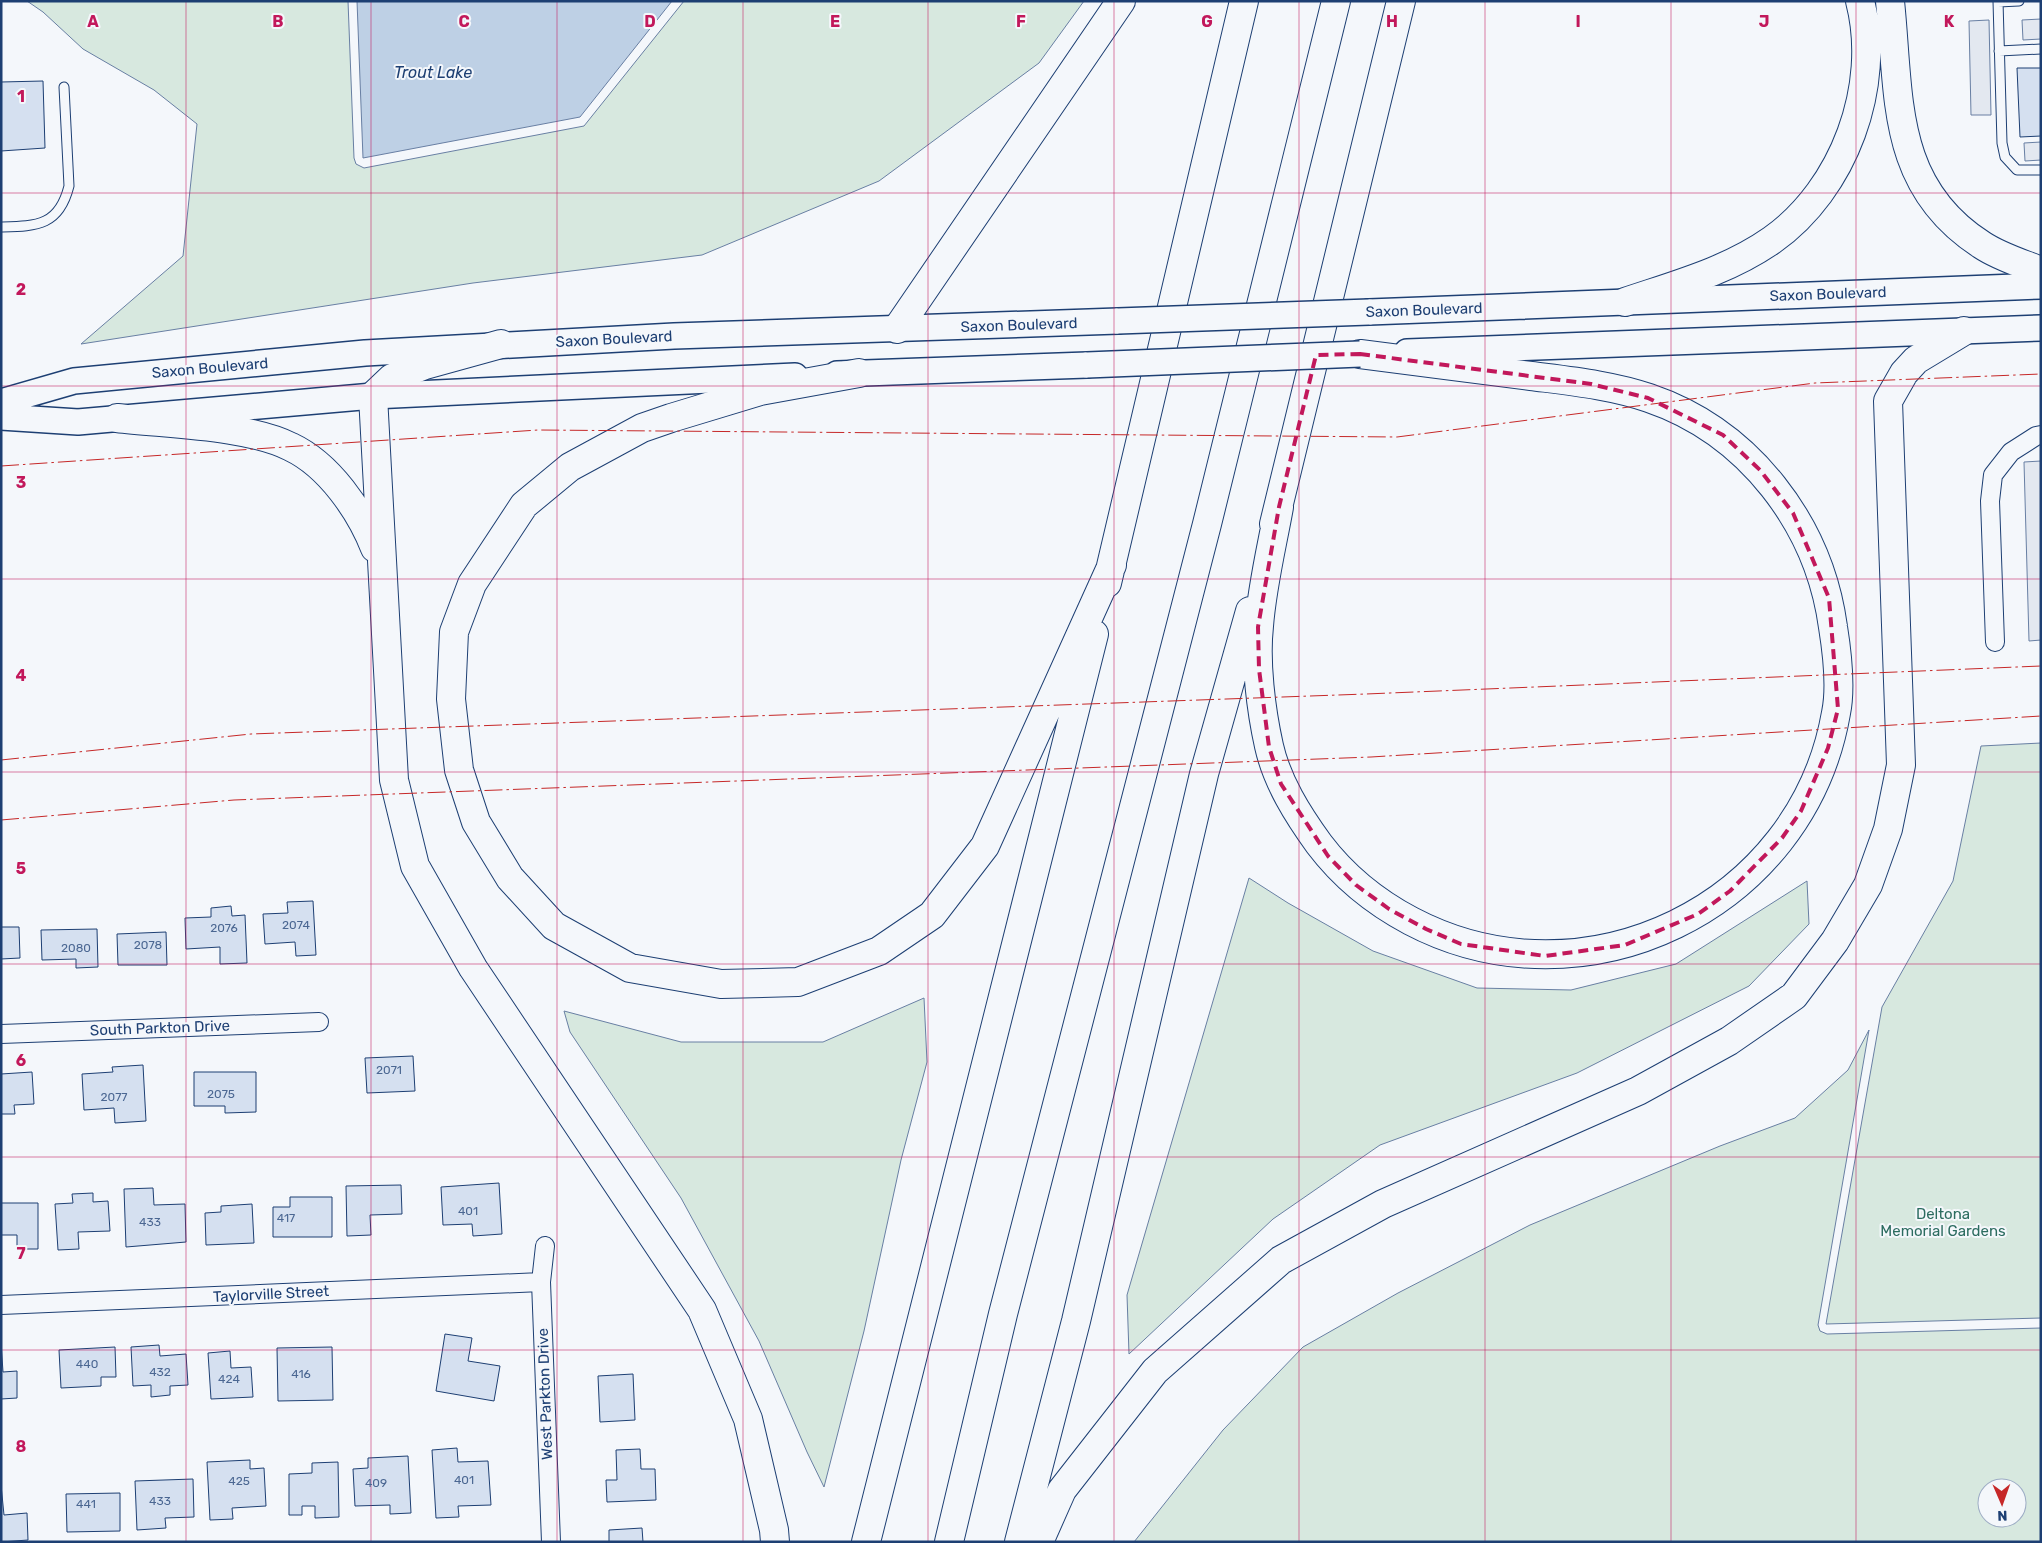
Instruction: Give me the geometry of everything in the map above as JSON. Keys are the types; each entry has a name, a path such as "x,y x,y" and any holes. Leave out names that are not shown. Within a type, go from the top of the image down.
{"highway":[{"path":"897,330 1121,1"},
{"path":"866,1542 1112,565 1244,1"},
{"path":"949,1542 1003,1314 1207,524 1336,1"},
{"path":"1020,1542 1076,1321 1204,774 1279,507 1401,1"},
{"path":"1625,302 1714,272 1753,252 1790,224 1818,195 1852,129 1864,93 1867,59 1865,20 1860,1"},
{"path":"1890,1 1902,131 1910,160 1921,185 1956,226 1982,245 2005,258 2041,271"},
{"path":"1039,1542 1062,1490 1155,1371 1281,1260 1383,1204 1638,1091 1729,1041 1794,996 1835,940 1868,885 1888,830 1901,765 1888,401 1904,373 1916,360 1964,331"},
{"path":"501,344 425,365 392,378 373,396 394,780 415,866 473,968 702,1310 748,1420 774,1530 775,1542"},
{"path":"1279,507 1258,627 1259,669 1269,747 1281,784 1306,826 1328,856 1356,885 1389,909 1426,929 1461,944 1498,951 1545,956 1586,953 1625,945 1663,931 1698,914 1730,891 1782,838 1801,811 1828,748 1838,708 1834,636 1829,598 1814,556 1793,513 1760,470 1723,435 1686,413 1648,398 1591,384 1360,354"},
{"path":"859,373 760,391 642,428 570,466 524,505 472,584 454,632 452,699 459,770 476,822 510,878 554,926 630,968 721,984 798,982 879,952 932,915 985,846 1112,565"},
{"path":"117,418 246,432 291,447 316,464 348,497 366,524 381,564"}],"main road":[{"name":"Saxon Boulevard","path":"1,402 74,381 364,353 501,344 2041,286"},
{"path":"1,417 78,422 373,396 859,373 2041,328"}],"street":[{"path":"1995,642 1990,501 1992,475 2010,452 2036,436 2041,435"},
{"name":"South Parkton Drive","path":"1,1034 319,1022"},
{"name":"West Parkton Drive","path":"546,1246 542,1282 550,1542"},
{"name":"Taylorville Street","path":"1,1306 542,1282"}],"lane":[{"path":"2019,1 1998,2 2002,143 2005,157 2017,170 2041,170"},
{"path":"1999,50 2041,49"},
{"path":"1,227 36,226 59,211 66,198 69,186 64,87"}],"highlighted area":[{"path":"1360,354 1591,384 1648,398 1723,435 1760,470 1793,513 1829,598 1838,709 1828,748 1801,811 1782,838 1730,891 1698,914 1625,945 1545,956 1461,944 1426,929 1389,909 1356,885 1328,856 1281,784 1269,747 1259,669 1258,627 1279,507 1316,355"}],"green space":[{"path":"27,1 348,1 354,158 356,164 364,168 584,126 684,1 1084,1 1039,63 879,181 702,255 473,283 81,344 183,256 197,124 154,90 83,49 43,12"},
{"name":"Deltona Memorial Gardens","path":"2041,743 2041,1318 1826,1324 1882,1007 1953,881 1981,746"},
{"path":"1249,878 1288,903 1373,951 1477,988 1571,990 1676,964 1807,881 1809,924 1749,986 1577,1073 1380,1145 1273,1219 1129,1354 1127,1295"},
{"path":"924,998 927,1062 901,1160 864,1331 824,1487 759,1341 681,1198 570,1032 564,1011 681,1042 823,1042"},
{"path":"1869,1030 1818,1325 1820,1331 1827,1334 2041,1328 2041,1542 1134,1542 1223,1430 1303,1347 1398,1293 1530,1225 1720,1146 1795,1118 1848,1070"}],"shaded area":[{"path":"2041,19 2041,39 2023,40 2022,20"},
{"path":"1989,20 1991,115 1971,115 1969,21"},
{"path":"2041,142 2041,160 2025,161 2024,143"},
{"path":"2041,461 2041,640 2029,641 2024,462"}],"water":[{"name":"Trout Lake","path":"357,1 672,1 580,117 363,158"}],"building":[{"path":"2017,68 2041,68 2041,136 2020,137"},
{"path":"43,81 45,148 1,151 1,82"},
{"path":"313,901 316,955 296,956 295,942 265,944 263,914 288,913 287,902"},
{"path":"231,906 232,916 245,915 247,963 220,964 220,947 186,949 185,918 211,917 211,908"},
{"path":"1,927 19,927 20,958 1,959"},
{"path":"97,929 98,967 76,968 76,959 42,960 41,930"},
{"path":"166,932 167,965 118,965 117,934"},
{"path":"413,1056 415,1091 367,1093 365,1058"},
{"path":"143,1065 146,1121 115,1123 114,1108 84,1110 82,1074 113,1072 112,1067"},
{"path":"32,1072 34,1104 14,1105 15,1114 1,1114 1,1074"},
{"path":"194,1072 256,1072 256,1112 225,1113 225,1106 194,1106"},
{"path":"499,1183 502,1234 473,1236 472,1224 443,1225 441,1187"},
{"path":"401,1185 402,1214 370,1215 371,1235 347,1236 346,1186"},
{"path":"153,1188 154,1205 185,1204 186,1242 126,1247 124,1189"},
{"path":"93,1193 93,1202 108,1201 110,1231 78,1232 79,1249 58,1250 55,1204 73,1203 72,1194"},
{"path":"290,1197 332,1197 332,1237 273,1237 273,1207 290,1207"},
{"path":"1,1203 38,1203 38,1249 17,1249 17,1235 1,1235"},
{"path":"252,1204 254,1243 206,1245 205,1213 221,1212 221,1206"},
{"path":"445,1334 472,1338 468,1361 500,1366 494,1401 436,1391"},
{"path":"1,1343 3,1372 17,1371 17,1398 1,1399"},
{"path":"159,1345 160,1356 186,1354 188,1385 170,1386 170,1395 151,1397 151,1385 133,1386 131,1347"},
{"path":"115,1347 116,1377 101,1377 101,1386 61,1388 59,1350"},
{"path":"332,1347 333,1400 278,1401 277,1348"},
{"path":"230,1351 231,1368 251,1367 253,1397 211,1399 208,1353"},
{"path":"633,1374 635,1420 600,1422 598,1376"},
{"path":"457,1448 458,1462 488,1461 491,1505 458,1506 459,1517 436,1518 432,1450"},
{"path":"640,1449 641,1469 655,1469 656,1500 607,1502 606,1480 617,1480 616,1450"},
{"path":"408,1456 411,1513 390,1514 390,1505 355,1506 353,1469 368,1468 368,1458"},
{"path":"250,1460 250,1469 264,1468 266,1506 232,1508 233,1519 210,1520 207,1462"},
{"path":"338,1462 339,1517 315,1518 315,1506 302,1506 302,1515 289,1515 289,1474 312,1473 312,1463"},
{"path":"193,1479 194,1517 165,1518 166,1528 137,1530 135,1481"},
{"path":"1,1485 4,1515 27,1513 28,1540 1,1542"},
{"path":"120,1493 120,1531 67,1532 66,1494"},
{"path":"642,1528 643,1542 609,1542 609,1530"}],"power":[{"path":"1,466 538,430 1397,437 1815,383 2041,374"},
{"path":"1,760 251,734 1366,694 2041,666"},
{"path":"1,820 234,800 1371,757 2041,716"}]}
